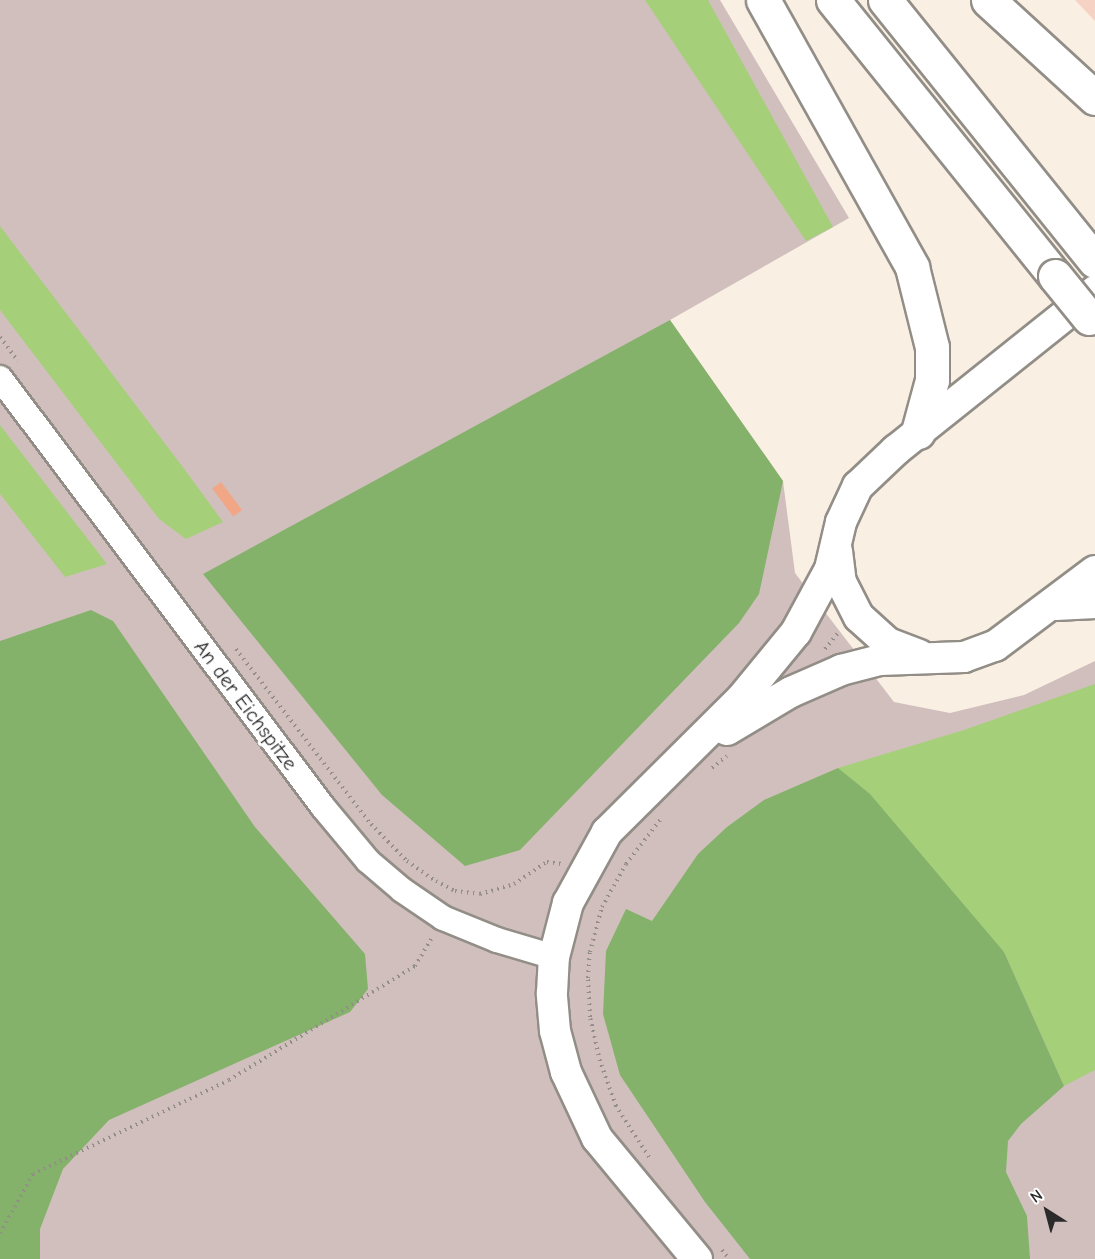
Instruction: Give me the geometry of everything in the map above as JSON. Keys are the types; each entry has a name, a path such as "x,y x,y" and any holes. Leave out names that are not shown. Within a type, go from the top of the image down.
{"highway":[{"path":"763,0 912,267 932,347 932,380 918,432"},
{"path":"833,0 1055,276 1093,312"},
{"path":"885,0 1091,256"},
{"path":"988,0 1095,98"},
{"path":"1055,603 1095,601"}],"main road":[{"path":"706,1251 616,1165 581,1110 555,1030 554,957 568,903 593,852 627,809 684,757 741,699 796,632 823,585 837,545 841,522 858,486 918,432 1093,312"},
{"path":"837,545 841,582 859,617 888,643 932,658"},
{"path":"684,757 790,692 841,670 880,660 964,657 995,646 1095,571"}],"street":[{"name":"An der Eichspitze","path":"0,378 347,838 402,890 443,918 554,957"}],"path":[{"path":"0,337 22,366"},
{"path":"229,640 371,824 407,861 455,891 480,894 514,884 547,862 564,865"},
{"path":"656,1167 616,1106 600,1061 590,1017 588,978 590,952 602,907 626,864 665,813"},
{"path":"0,1233 33,1174 229,1080 415,966 443,918"},
{"path":"706,1251 729,1259"}],"shaded area":[{"path":"0,0 720,0 849,218 670,320 783,481 795,573 894,702 950,713 1024,695 1095,661 1095,1259 0,1259"},
{"path":"1075,0 1095,0 1095,21"}],"green space":[{"path":"645,0 708,0 833,227 806,241"},
{"path":"0,226 223,522 186,539 159,519 0,310"},
{"path":"670,320 783,481 759,594 739,623 520,850 465,866 382,795 203,574"},
{"path":"0,425 107,564 65,577 0,494"},
{"path":"91,610 113,621 255,827 365,954 368,989 350,1012 109,1120 63,1169 40,1229 40,1259 0,1259 0,641"},
{"path":"1095,684 1095,1070 1064,1086 1004,952 838,768 964,730"},
{"path":"838,768 870,794 1004,952 1064,1086 1021,1124 1008,1141 1006,1172 1027,1216 1030,1259 750,1259 705,1202 620,1075 603,1014 606,951 626,909 652,921 698,854 727,827 764,800"}],"building":[{"path":"221,482 242,510 233,517 212,489"}]}
